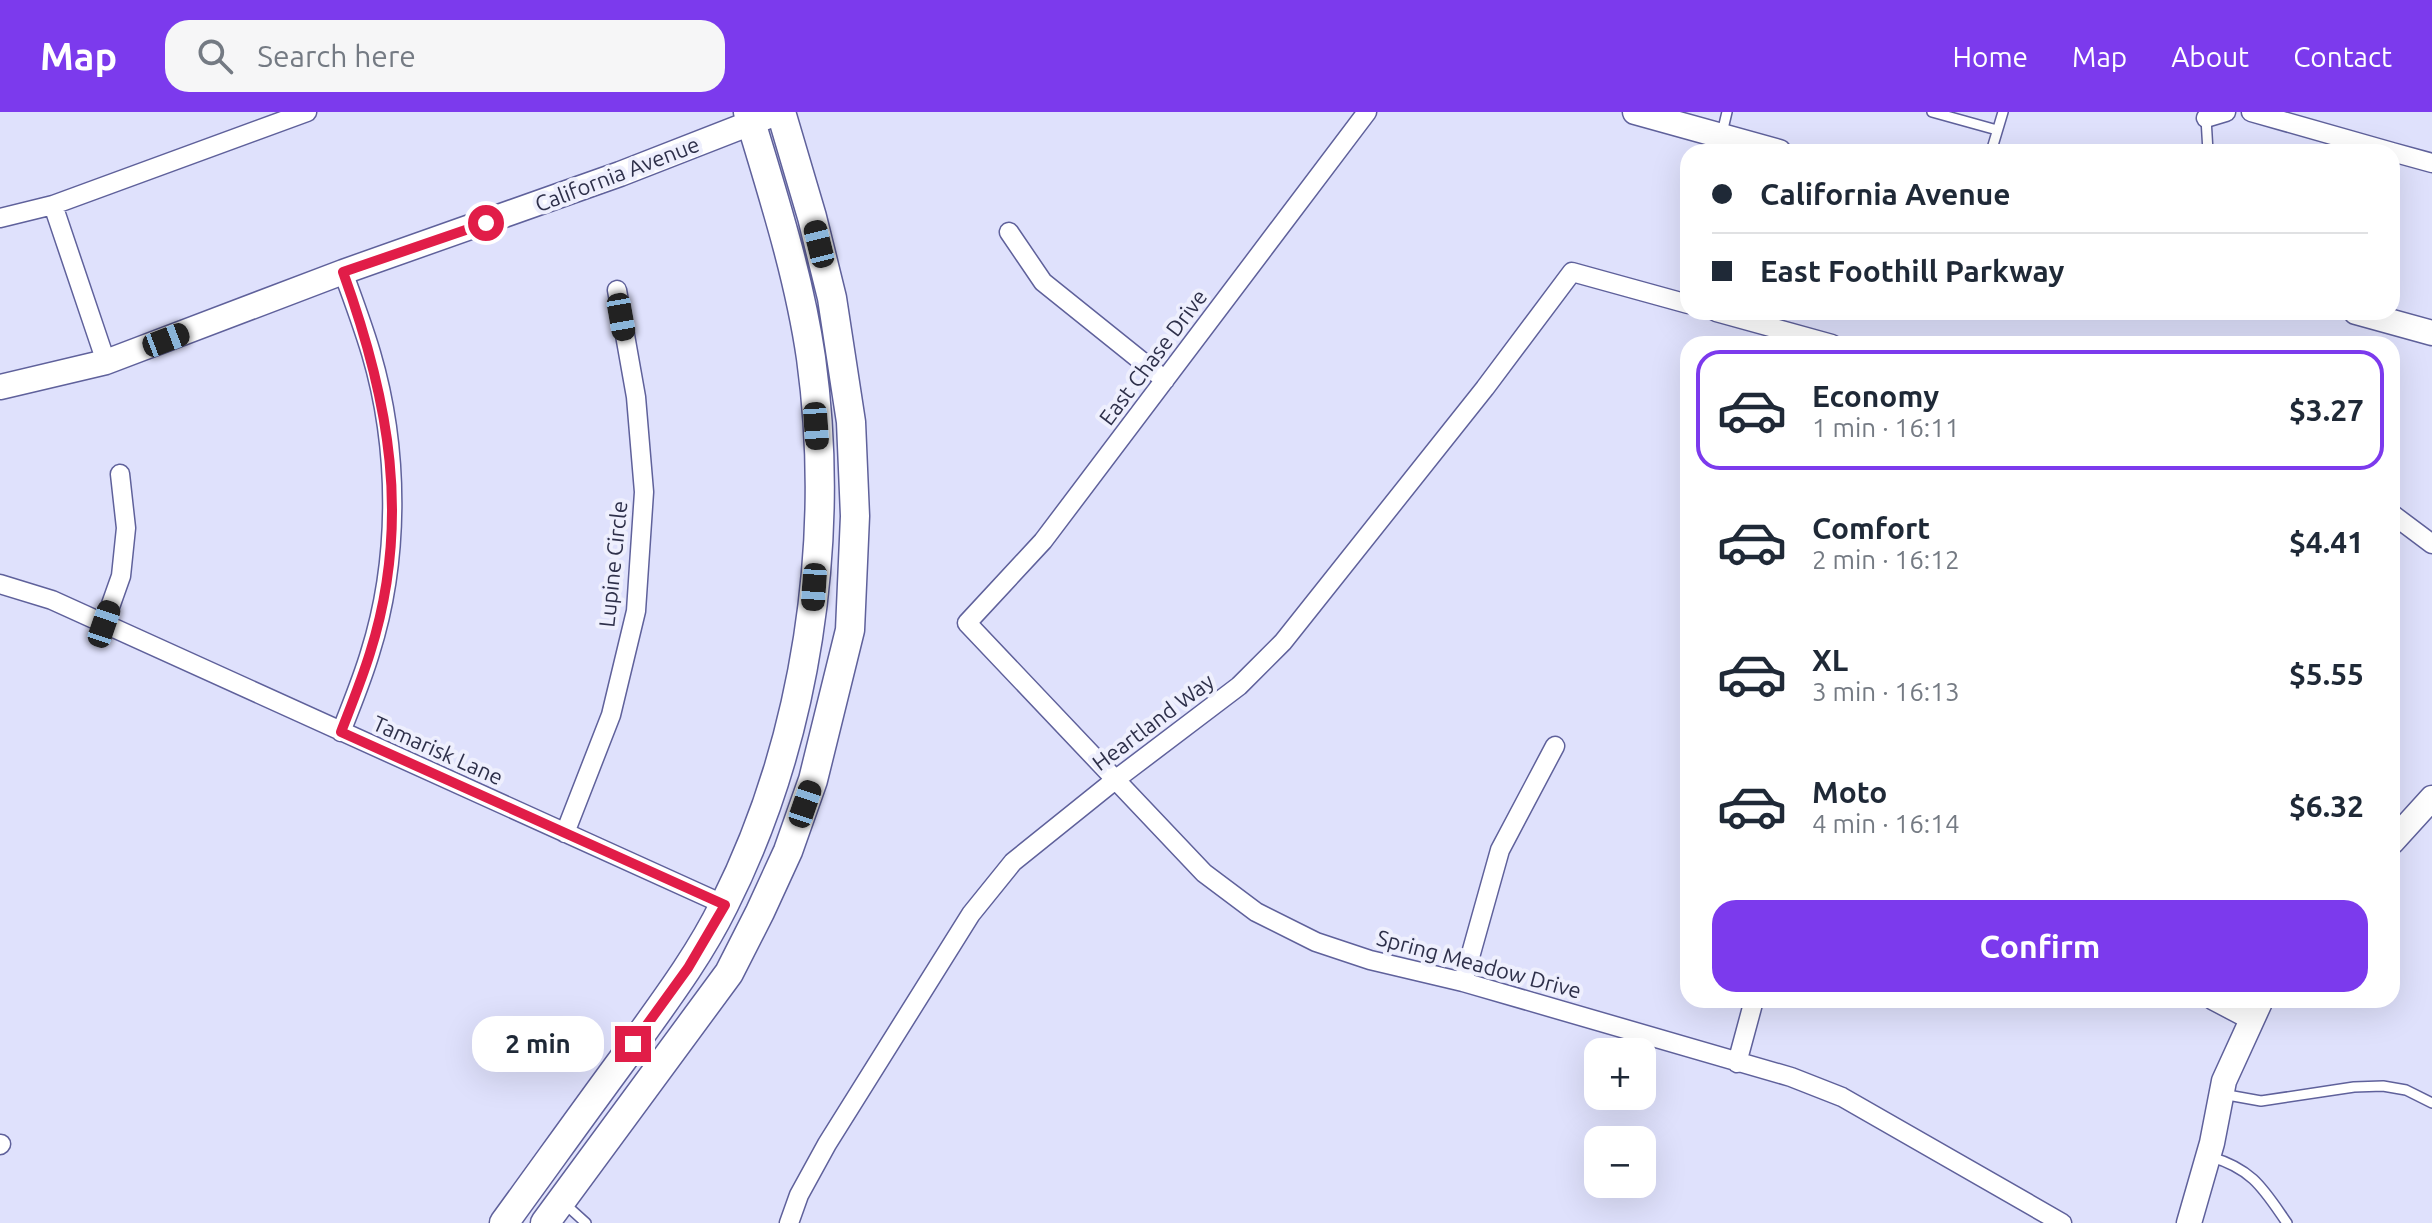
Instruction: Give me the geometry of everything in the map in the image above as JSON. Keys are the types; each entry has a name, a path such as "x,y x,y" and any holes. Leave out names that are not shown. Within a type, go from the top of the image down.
{"main road":[{"name":"California Avenue","path":"0,387 106,362 343,272 518,211 750,117 780,112"},
{"path":"553,1212 729,973 788,851 813,780 850,630 855,516 851,422 832,298 812,217 780,112"},
{"path":"1635,112 1724,124 1763,144"},
{"path":"504,1223 688,968 725,905 784,750 801,682 812,613 818,535 819,469 811,358 788,256 750,117"},
{"path":"2385,320 2432,333"},
{"path":"2400,829 2432,798"},
{"path":"647,1084 651,1057 715,959 729,929 732,918 725,905"},
{"path":"2189,1223 2208,1157 2224,1081 2256,1010"}],"street":[{"path":"0,218 53,205 307,112"},
{"name":"East Chase Drive","path":"967,623 1043,541 1367,112"},
{"path":"2206,118 2226,112"},
{"path":"2251,112 2364,144"},
{"path":"2400,154 2432,163"},
{"path":"53,205 106,362"},
{"path":"1009,232 1043,282 1165,380"},
{"path":"341,732 371,652 385,593 392,525 386,419 372,355 343,272"},
{"name":"Heartland Way","path":"789,1223 799,1195 827,1144 971,914 1013,862 1239,686 1283,642 1476,400 1572,272 1680,302"},
{"name":"Lupine Circle","path":"565,833 611,715 636,611 644,492 636,397 617,290"},
{"path":"1742,320 1795,336"},
{"path":"104,624 121,576 126,528 120,474"},
{"path":"2400,520 2432,544"},
{"name":"Tamarisk Lane","path":"0,584 52,600 725,905"},
{"name":"Spring Meadow Drive","path":"967,623 1204,873 1256,912 1316,942 1370,960 1463,982 1791,1077 1842,1097 2062,1223"},
{"path":"1463,982 1500,850 1555,746"},
{"path":"1737,1063 1752,1008"}],"lane":[{"path":"1932,112 1997,130"},
{"path":"1993,144 2003,112"},
{"path":"2206,118 2208,144"},
{"path":"2222,1094 2261,1101 2354,1087 2383,1086 2406,1090 2432,1103"},
{"path":"2208,1157 2233,1163 2254,1179 2267,1191 2287,1223"},
{"path":"553,1212 586,1223"}],"route":[{"path":"486,223 343,272 372,355 386,419 392,525 385,593 371,652 341,732 725,905 688,968 633,1044"}]}
